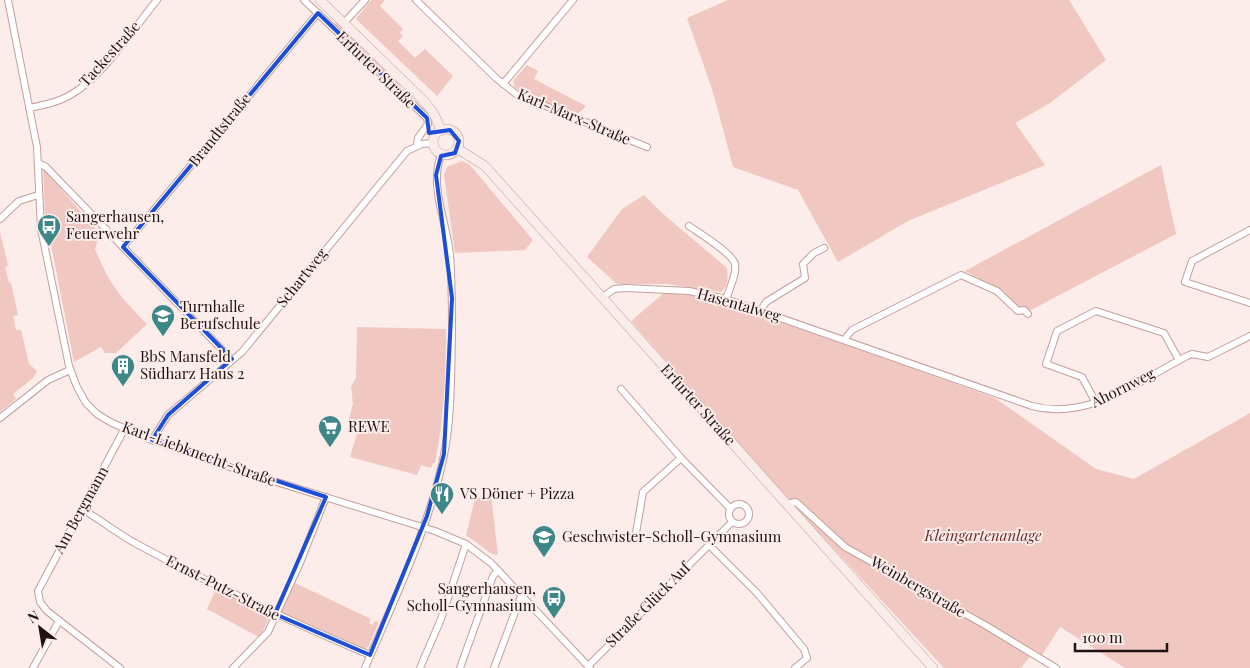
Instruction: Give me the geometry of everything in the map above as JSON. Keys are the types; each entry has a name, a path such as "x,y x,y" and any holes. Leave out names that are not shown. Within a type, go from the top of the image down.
{"main road":[{"name":"Erfurter Straße","path":"320,0 425,102 434,114 441,130"},
{"path":"441,130 450,130 456,133 459,141 458,149 451,155 441,155 435,150 433,143 435,134 441,130"},
{"name":"Erfurter Straße","path":"458,149 482,163 604,297 933,668"}],"street":[{"name":"Karl-Liebknecht-Straße","path":"8,0 37,148 41,229 70,370 76,387 90,407 105,419 152,440 422,527 466,544 498,570 589,667"},
{"name":"Tackestraße","path":"29,108 59,100 83,87 157,0"},
{"name":"Erfurter Straße","path":"304,0 426,118 428,124 418,138 417,145"},
{"path":"344,23 365,0"},
{"name":"Karl-Marx-Straße","path":"416,0 503,84 520,96 647,147"},
{"path":"503,84 574,0"},
{"name":"Brandtstraße","path":"123,247 318,13"},
{"path":"417,145 433,143"},
{"name":"Schartweg","path":"152,440 168,416 244,350 407,150 417,145"},
{"path":"364,668 422,527 444,454 450,394 452,298 450,255 437,180 441,155"},
{"path":"38,163 44,165 232,360"},
{"path":"0,217 19,201 38,195"},
{"path":"689,226 727,254 734,262 735,271 726,299"},
{"path":"1250,230 1192,261 1185,282 1250,303"},
{"path":"760,310 766,302 805,278 803,264 814,253 824,248"},
{"path":"844,340 852,330 961,275 997,291 1014,309 1018,311 1024,310 1028,314"},
{"name":"Hasentalweg","path":"604,297 614,289 631,288 689,291 726,299 991,392"},
{"path":"1096,403 1082,377 1046,364 1055,334 1061,328 1096,312 1164,333 1179,360"},
{"name":"Ahornweg","path":"991,392 1049,410 1077,409 1096,403 1192,354 1208,357 1250,336"},
{"path":"0,418 45,382 70,370"},
{"name":"Straße Glück Auf","path":"589,667 732,522 742,524 746,522 749,514 746,507 742,504 734,505 730,508 681,458 621,389"},
{"name":"Am Bergmann","path":"59,621 43,606 38,591 125,428"},
{"path":"635,539 643,492 681,458"},
{"path":"233,668 264,637 300,563 326,497"},
{"name":"Weinbergstraße","path":"786,504 796,502 845,547 985,625 1056,668"},
{"path":"730,508 729,515 732,522"},
{"name":"Ernst-Putz-Straße","path":"82,509 131,541 276,614 370,655"},
{"path":"420,668 441,619 466,544"},
{"path":"709,545 757,593 804,649 807,657 795,668"},
{"path":"460,668 493,576 498,570"},
{"path":"494,668 521,596"},
{"path":"34,668 59,621 120,668"}],"highlighted area":[{"path":"318,13 427,118 429,133 450,130 459,141 455,153 441,156 436,175 452,298 444,454 427,516 370,655 275,614 326,497 152,440 168,415 232,359 123,247"}],"green space":[{"path":"371,0 385,0 380,6 403,29 400,33 403,36 398,41 415,58 425,49 453,76 437,96 356,19"},
{"path":"728,0 1069,0 1106,60 1050,103 1015,123 1045,165 908,221 838,262 798,190 733,167 713,92 687,18"},
{"path":"337,21 401,86 399,88 334,25"},
{"path":"527,65 538,71 534,79 586,106 578,114 547,105 547,103 515,88 513,81"},
{"path":"462,161 469,164 533,240 525,250 455,253 444,175 447,167"},
{"path":"1161,165 1176,234 1029,311 1024,307 1017,309 1000,290 965,271"},
{"path":"43,168 100,234 95,249 105,272 123,298 147,324 116,353 105,353 101,347 74,362 45,214"},
{"path":"644,195 662,213 727,268 727,282 721,292 667,284 617,284 587,257 622,209"},
{"path":"0,232 8,266 5,267 9,283 11,283 18,315 13,316 16,330 21,330 29,364 37,371 33,378 13,394 16,399 0,412"},
{"name":"Kleingartenanlage","path":"664,293 701,296 799,327 995,398 1096,469 1134,479 1250,413 1250,668 1125,668 1060,627 1042,655 1035,650 1021,668 944,668 787,498 631,321"},
{"path":"357,327 446,329 444,397 435,463 433,463 431,468 421,465 417,475 350,457 360,423 349,419 353,404 351,387 356,378"},
{"path":"491,495 498,555 492,554 466,535 475,499"},
{"path":"295,583 371,619 369,623 372,625 375,621 379,622 368,647 365,649 282,613 282,608"},
{"path":"218,590 270,616 259,637 207,609 215,591"}],"place":[{"name":"Sangerhausen, Feuerwehr","path":"49,247"},
{"name":"Turnhalle Berufschule","path":"163,337"},
{"name":"BbS Mansfeld Südharz Haus 2","path":"123,387"},
{"name":"REWE","path":"330,448"},
{"name":"VS Döner + Pizza","path":"442,515"},
{"name":"Geschwister-Scholl-Gymnasium","path":"544,558"},
{"name":"Sangerhausen, Scholl-Gymnasium","path":"554,619"}]}
